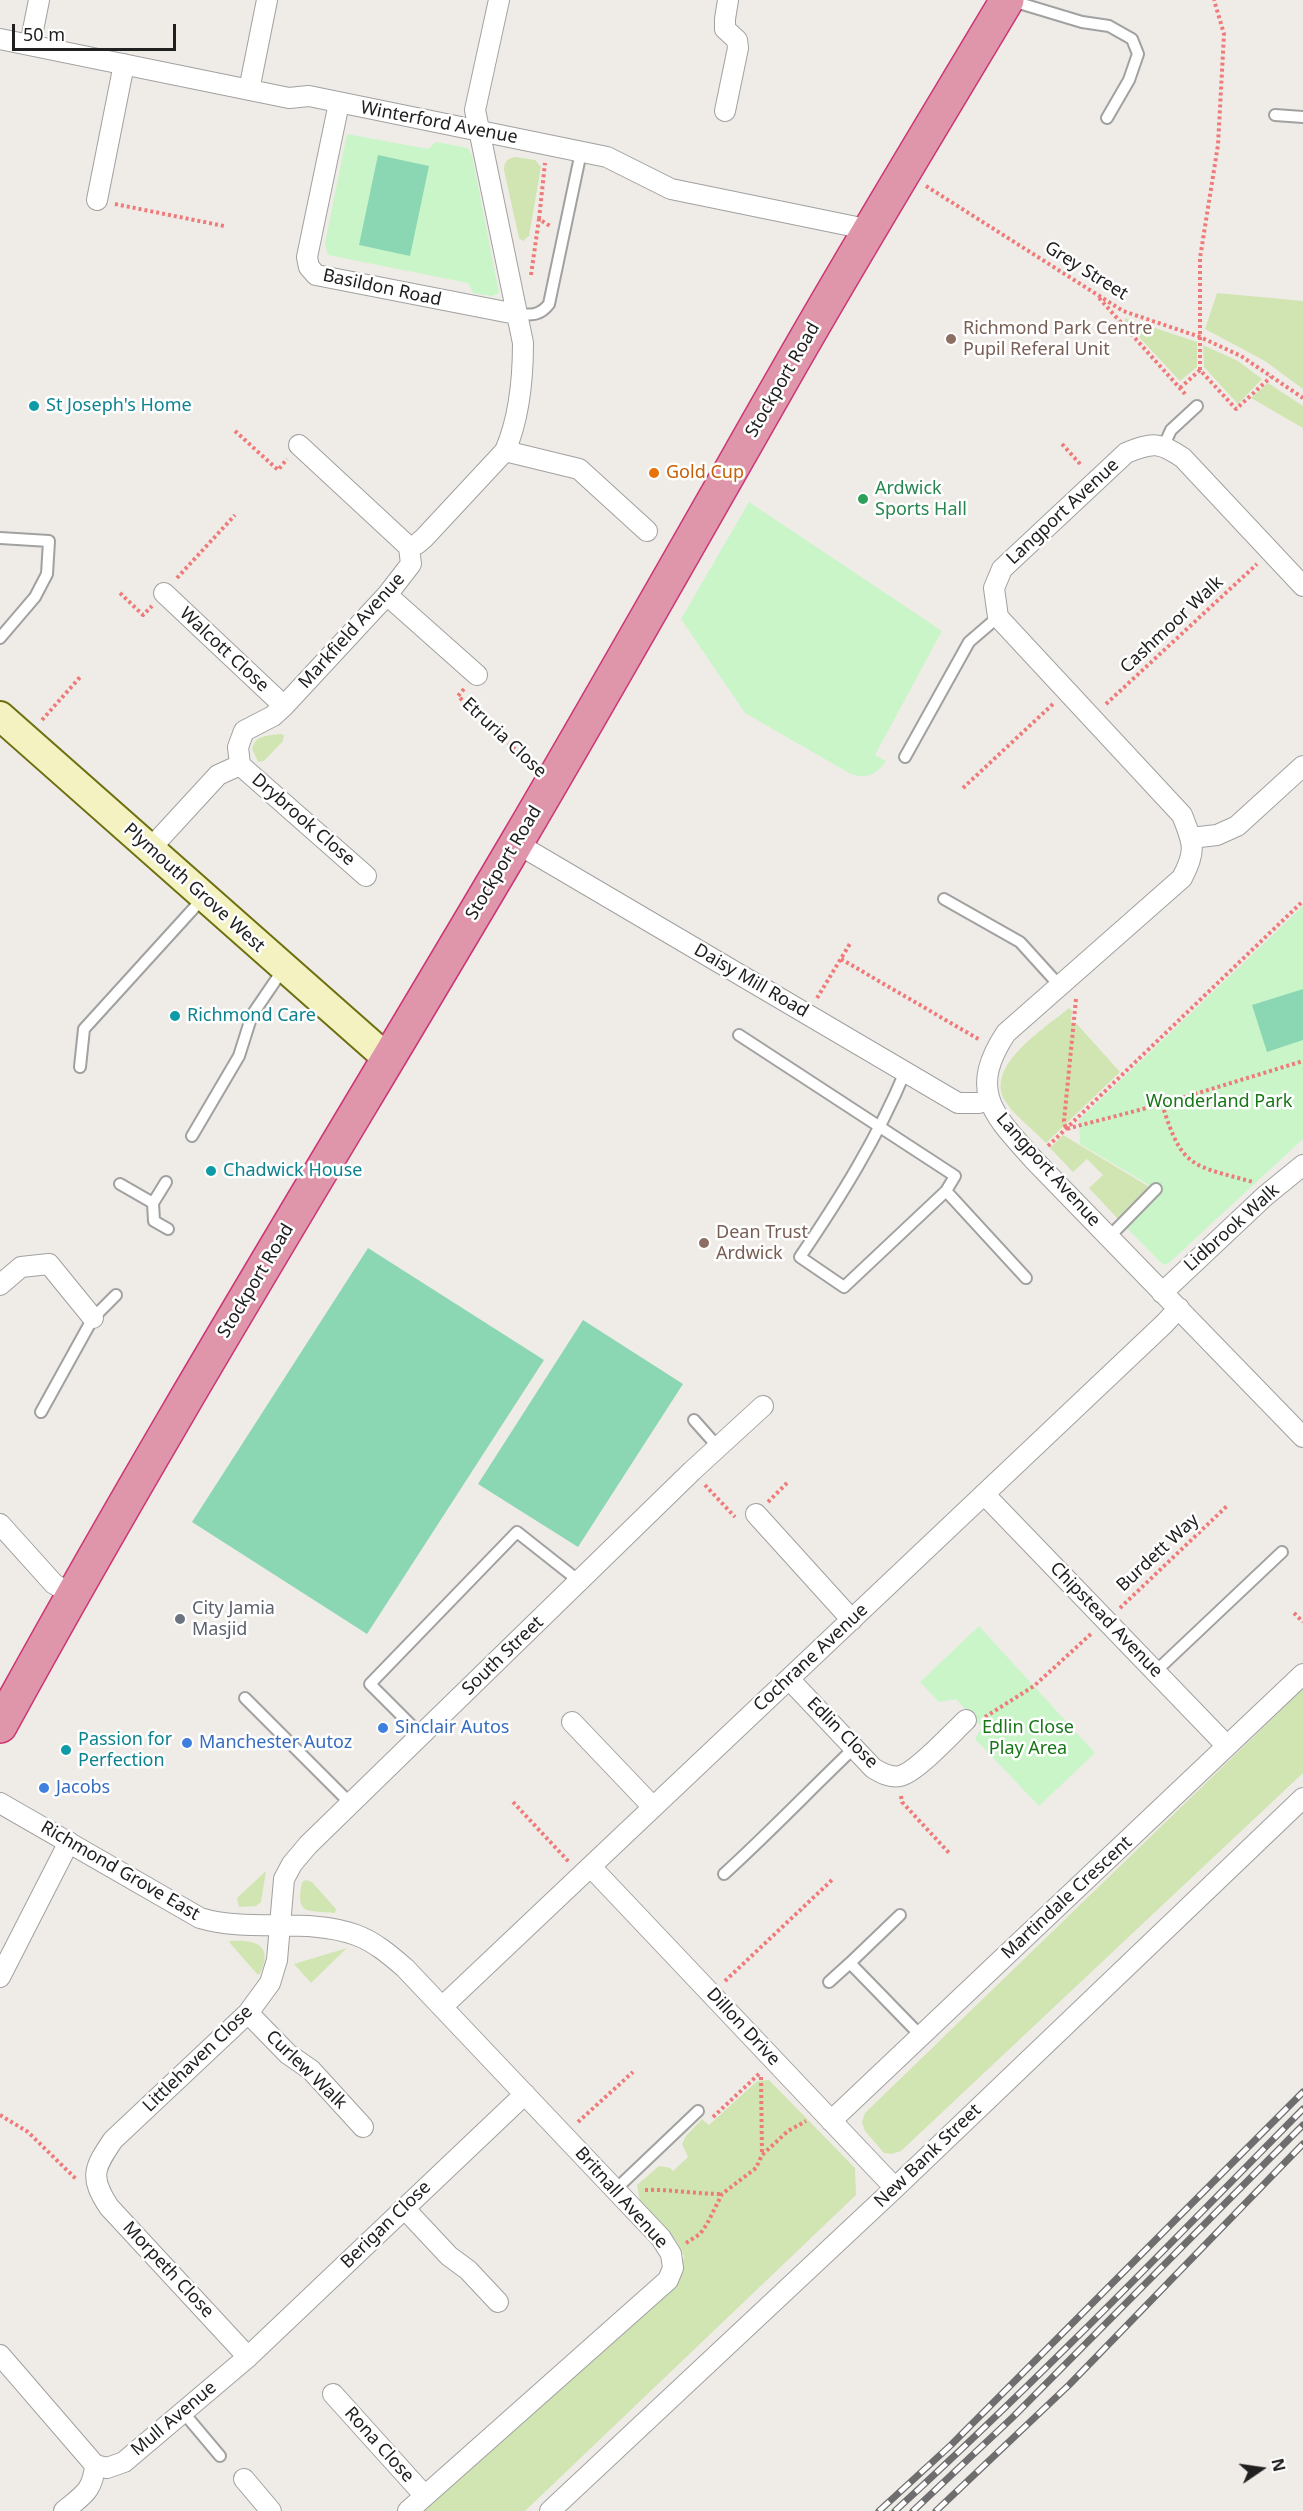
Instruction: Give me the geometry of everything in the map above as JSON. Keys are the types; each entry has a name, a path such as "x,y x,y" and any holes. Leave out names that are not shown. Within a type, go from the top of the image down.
{"highway":[{"name":"Stockport Road","path":"0,1725 72,1594 552,782 710,510 783,377 1007,0"}],"street":[{"path":"30,45 39,0"},
{"path":"249,90 267,0"},
{"path":"299,445 409,547 424,538 505,452 511,436 523,367 523,343 475,110 499,0"},
{"path":"725,111 738,48 737,40 725,29 729,0"},
{"name":"Winterford Avenue","path":"0,39 289,98 309,96 478,131 579,160 607,157 671,189 871,230"},
{"path":"97,200 124,64"},
{"name":"Basildon Road","path":"339,103 307,257 309,267 316,275 516,314"},
{"name":"Langport Avenue","path":"998,617 994,588 1002,569 1126,453 1144,445 1164,445"},
{"path":"1164,445 1183,458 1303,586"},
{"path":"505,452 579,469 647,531"},
{"name":"Markfield Avenue","path":"240,765 238,747 244,731 273,716 284,706 387,595 411,564 409,547"},
{"name":"Walcott Close","path":"164,593 284,706"},
{"name":"Etruria Close","path":"387,595 477,675"},
{"path":"998,617 1182,815 1191,838 1217,835 1237,826 1303,766"},
{"name":"Plymouth Grove West","path":"0,716 388,1059"},
{"path":"150,849 218,775 240,765"},
{"name":"Drybrook Close","path":"240,765 366,876"},
{"name":"Langport Avenue","path":"1191,838 1192,859 1182,878 1006,1033 995,1050 986,1078 989,1100 999,1120 1162,1293 1299,1425"},
{"name":"Daisy Mill Road","path":"516,843 958,1103 979,1103 989,1100"},
{"name":"Lidbrook Walk","path":"1162,1293 1265,1196 1303,1165"},
{"path":"0,1285 21,1268 49,1264 93,1318"},
{"name":"Cochrane Avenue","path":"442,2007 1179,1308"},
{"name":"South Street","path":"281,1927 284,1879 292,1864 579,1581 764,1406"},
{"name":"Chipstead Avenue","path":"984,1494 1227,1746"},
{"path":"756,1514 852,1620"},
{"path":"0,1524 54,1584 72,1594"},
{"name":"Martindale Crescent","path":"831,2121 1303,1674"},
{"name":"Edlin Close","path":"789,1679 873,1768 886,1775 901,1776 914,1770 966,1720"},
{"path":"572,1722 653,1807"},
{"name":"New Bank Street","path":"550,2511 895,2188 1303,1798"},
{"name":"Richmond Grove East","path":"0,1803 200,1918 220,1924 281,1927"},
{"path":"0,1977 69,1842"},
{"name":"Dillon Drive","path":"586,1871 711,1994 895,2188"},
{"name":"Britnall Avenue","path":"281,1927 335,1929 357,1935 382,1948 405,1968 616,2189 661,2238 671,2254 673,2268 668,2280 408,2511"},
{"name":"Littlehaven Close","path":"94,2179 98,2163 113,2140 249,2013 270,1983 277,1960 281,1927"},
{"name":"Curlew Walk","path":"249,2013 288,2054 311,2070 363,2127"},
{"name":"Berigan Close","path":"248,2357 525,2094"},
{"name":"Morpeth Close","path":"94,2179 99,2193 109,2207 248,2357"},
{"path":"404,2208 449,2256 468,2270 498,2302"},
{"path":"0,2355 95,2466 94,2481 88,2491 64,2511"},
{"name":"Mull Avenue","path":"95,2466 107,2468 124,2462 248,2357"},
{"name":"Rona Close","path":"333,2394 425,2496"},
{"path":"243,2479 271,2511"}],"lane":[{"path":"1007,0 1082,22 1109,26 1132,39 1138,54 1129,80 1107,117"},
{"path":"1275,114 1303,117"},
{"path":"516,314 535,315 543,312 549,304 579,160"},
{"path":"1164,445 1171,430 1197,406"},
{"path":"0,538 49,541 47,574 35,597 0,638"},
{"path":"905,757 969,642 998,617"},
{"path":"80,1067 84,1029 204,897"},
{"path":"944,899 1020,942 1059,985"},
{"path":"192,1136 239,1056 252,1015 284,968"},
{"path":"739,1035 880,1128 956,1176 946,1191 844,1287 800,1257 856,1172 880,1128 905,1072"},
{"path":"166,1182 153,1203 154,1221 168,1229"},
{"path":"120,1184 153,1203"},
{"path":"1109,1237 1156,1189"},
{"path":"946,1191 1026,1278"},
{"path":"41,1412 93,1318 116,1295"},
{"path":"694,1420 718,1448"},
{"path":"421,1735 370,1684 517,1532 579,1581"},
{"path":"1155,1672 1282,1551"},
{"path":"245,1698 351,1804"},
{"path":"724,1874 794,1809 803,1796 854,1748"},
{"path":"829,1982 900,1915"},
{"path":"850,1963 921,2036"},
{"path":"616,2189 698,2111"},
{"path":"183,2412 220,2456"}],"path":[{"path":"1214,0 1224,34 1218,145 1200,258 1200,370 1236,409 1271,377"},
{"path":"530,284 546,159 579,160"},
{"name":"Grey Street","path":"925,185 1123,311 1200,337 1240,356 1303,398"},
{"path":"97,200 224,226"},
{"path":"539,219 558,232"},
{"path":"1094,292 1197,406"},
{"path":"1180,388 1200,370"},
{"path":"235,431 278,470 299,445"},
{"path":"1062,444 1095,482"},
{"name":"Walcott Close","path":"120,593 143,615 235,515"},
{"name":"Cashmoor Walk","path":"1091,718 1270,551"},
{"name":"Etruria Close","path":"477,675 458,696 552,782"},
{"path":"26,739 81,676"},
{"path":"963,788 1066,691"},
{"path":"1046,1149 1303,901"},
{"path":"808,1015 851,942"},
{"path":"841,958 981,1040"},
{"path":"1065,1129 1079,968"},
{"path":"1065,1129 1162,1104 1303,1061"},
{"path":"1162,1104 1181,1153 1196,1165 1210,1171 1254,1183 1265,1196"},
{"name":"Burdett Way","path":"966,1720 978,1722 1034,1686 1228,1505"},
{"path":"1294,1613 1303,1622"},
{"name":"Edlin Close","path":"901,1776 902,1802 950,1854"},
{"path":"513,1802 586,1871"},
{"path":"711,1994 833,1879"},
{"path":"698,2111 709,2121 763,2071 762,2155"},
{"path":"576,2125 633,2072"},
{"path":"0,2115 28,2132 74,2179 94,2179"},
{"path":"671,2254 700,2234 722,2194 756,2168 762,2155 788,2131 812,2118"},
{"path":"639,2191 674,2189 722,2194"}],"green space":[{"path":"347,134 428,149 436,142 468,148 472,155 499,293 492,296 473,293 468,283 328,255 325,243"},
{"path":"378,155 429,166 410,256 359,245"},
{"path":"516,157 535,160 541,167 529,236 523,241 519,238 504,170 507,160"},
{"path":"1217,293 1303,301 1303,389 1265,361 1205,329"},
{"path":"1125,318 1197,342 1197,367 1180,381 1125,322"},
{"path":"1203,345 1238,361 1262,379 1238,404 1204,367"},
{"path":"1268,383 1303,406 1303,428 1251,398"},
{"path":"749,502 942,631 875,755 886,761 870,775 860,776 849,773 745,713 681,619"},
{"path":"284,735 283,741 264,761 258,762 252,749 256,741 263,737"},
{"name":"Wonderland Park","path":"1303,906 1303,1139 1165,1265 1126,1227 1159,1191 1080,1144 1079,1120"},
{"path":"1303,989 1303,1040 1267,1052 1252,1005"},
{"path":"1069,1008 1072,1011 1071,1023 1076,1023 1120,1072 1046,1143 1004,1099 1001,1086 1003,1073 1011,1060 1034,1036"},
{"path":"1063,1135 1151,1188 1119,1220 1089,1188 1103,1175 1087,1159 1073,1172 1050,1148"},
{"path":"368,1248 544,1360 367,1634 192,1522"},
{"path":"583,1320 683,1384 578,1547 478,1484"},
{"name":"Edlin Close Play Area","path":"979,1626 1095,1753 1039,1806 975,1739 982,1727 956,1699 939,1702 920,1682"},
{"path":"1303,1689 1303,1773 901,2151 891,2154 884,2153 865,2131 862,2122 865,2113"},
{"path":"266,1871 261,1902 256,1906 239,1907 237,1898"},
{"path":"306,1880 312,1882 336,1909 335,1913 310,1911 302,1906 300,1893 302,1882"},
{"path":"229,1942 254,1943 260,1946 265,1956 260,1974 257,1974"},
{"path":"347,1948 311,1983 294,1964"},
{"path":"769,2080 855,2168 856,2195 525,2511 421,2511 681,2272 684,2256 677,2242 640,2201 637,2185 659,2166 670,2168 673,2171 688,2157 682,2144 686,2136 702,2119 709,2125 757,2081"}],"railway":[{"path":"879,2511 951,2445 1303,2092"},
{"path":"895,2511 1051,2363 1303,2109"},
{"path":"913,2511 1013,2417 1303,2125"},
{"path":"936,2511 1069,2385 1303,2144"}],"place":[{"name":"Richmond Park Centre Pupil Referal Unit","path":"951,339"},
{"name":"St Joseph's Home","path":"34,406"},
{"name":"Gold Cup","path":"654,473"},
{"name":"Ardwick Sports Hall","path":"863,499"},
{"name":"Richmond Care","path":"175,1016"},
{"name":"Chadwick House","path":"211,1171"},
{"name":"Dean Trust Ardwick","path":"704,1243"},
{"name":"City Jamia Masjid","path":"180,1619"},
{"name":"Sinclair Autos","path":"383,1728"},
{"name":"Manchester Autoz","path":"187,1743"},
{"name":"Passion for Perfection","path":"66,1750"},
{"name":"Jacobs","path":"44,1788"}]}
